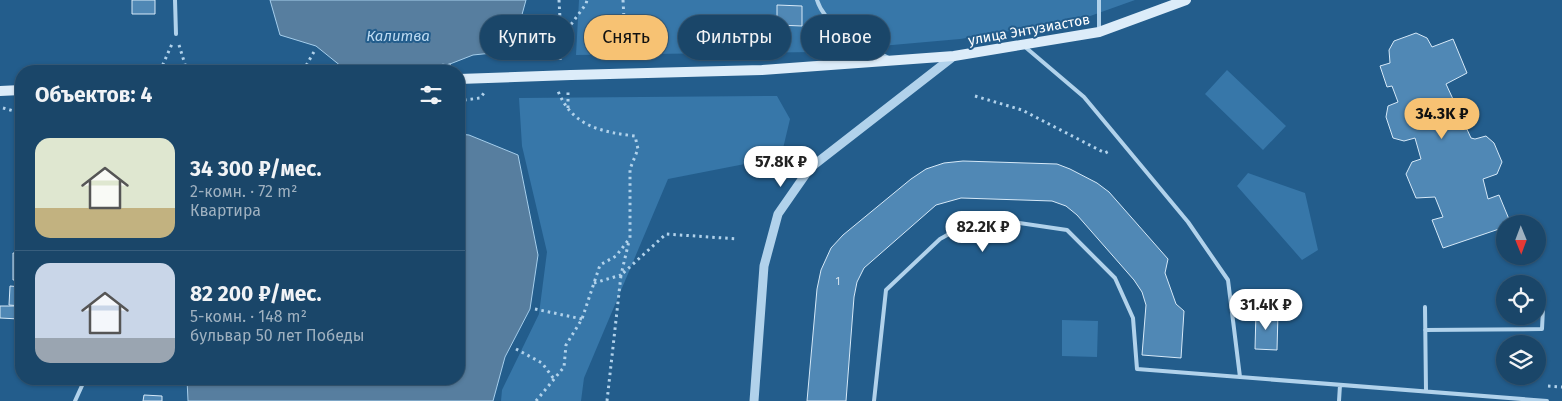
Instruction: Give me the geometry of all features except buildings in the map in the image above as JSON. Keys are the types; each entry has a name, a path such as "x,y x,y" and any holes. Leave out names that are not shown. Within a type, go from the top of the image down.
{"main road":[{"name":"улица Энтузиастов","path":"465,79 762,70 954,56 1099,32 1186,0"},
{"path":"0,91 15,90"}],"street":[{"path":"754,401 764,266 778,214 810,168 954,56"}],"lane":[{"path":"175,0 176,34"},
{"path":"817,0 819,7 839,28 859,44 893,60"},
{"path":"1099,0 1099,32"},
{"path":"1022,44 1084,96 1188,222 1228,280 1240,378"},
{"path":"874,401 886,290 940,239 967,224 1005,220 1067,230 1115,278 1133,318 1137,369 1547,401"},
{"path":"1425,307 1426,392"},
{"path":"1425,330 1542,329 1542,325"},
{"path":"75,401 82,385"},
{"path":"1339,401 1340,385"}],"path":[{"path":"559,0 560,15"},
{"path":"574,20 586,4 586,0"},
{"path":"623,0 624,15"},
{"path":"163,65 176,34"},
{"path":"176,34 185,65"},
{"path":"306,65 315,50"},
{"path":"559,60 559,63 567,61"},
{"path":"559,83 558,92 568,109 591,128 635,136 638,149 630,168 630,238 621,275 607,401"},
{"path":"568,89 568,109"},
{"path":"975,96 1022,110 1105,153 1123,143"},
{"path":"0,107 15,112"},
{"path":"594,283 621,275 666,234 738,240"},
{"path":"536,401 564,367 566,345 582,320 600,265 616,256 630,238"},
{"path":"535,309 582,320"},
{"path":"516,349 542,363 554,379"}],"shaded area":[{"path":"579,0 1135,0 1079,20 960,39 890,45 890,15 801,15 801,52 791,52 791,15 678,15 678,54 668,54 668,15 584,15 584,55 576,55"},
{"path":"1227,70 1286,126 1263,150 1205,94"},
{"path":"777,96 790,119 781,157 668,179 584,378 581,401 501,401 502,390 539,314 547,252 522,146 519,98"},
{"path":"1248,173 1305,193 1318,250 1302,260 1237,186"},
{"path":"1062,320 1098,321 1097,357 1062,356"}],"water":[{"name":"Калитва","path":"270,0 526,0 522,15 480,15 480,54 473,55 447,65 340,65 316,46 280,35"},
{"path":"465,135 518,155 538,255 530,309 505,357 493,401 188,401 187,385 465,385"}]}
